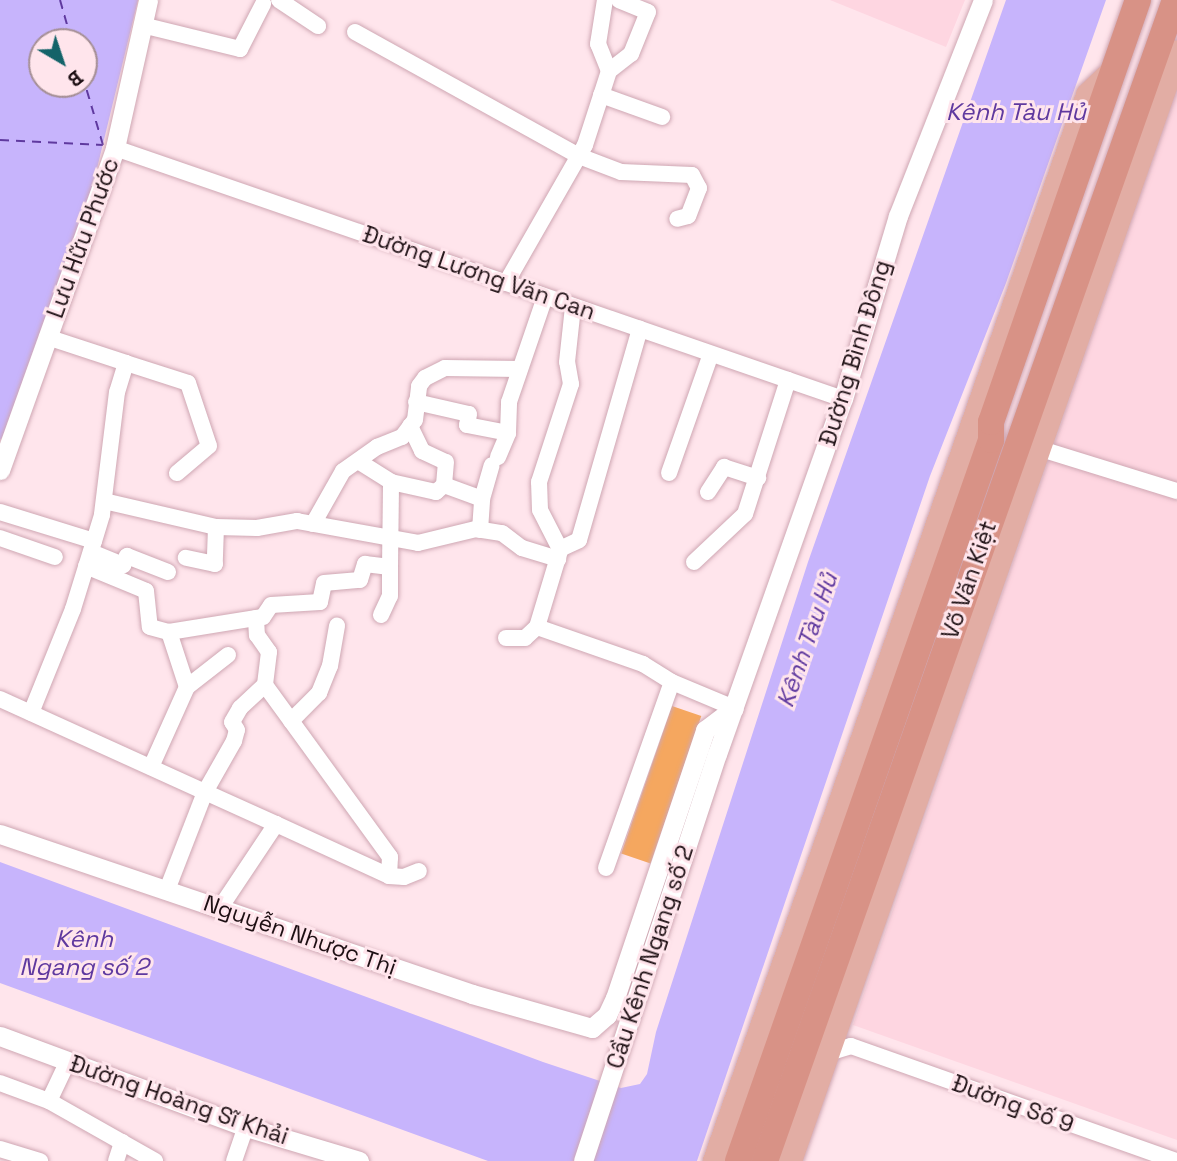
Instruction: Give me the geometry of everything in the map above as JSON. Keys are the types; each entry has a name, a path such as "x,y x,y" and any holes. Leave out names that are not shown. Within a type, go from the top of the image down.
{"highway":[{"name":"Võ Văn Kiệt","path":"765,1161 1175,0"},
{"name":"Võ Văn Kiệt","path":"738,1161 991,440 991,422 1108,76 1137,2"}],"main road":[{"name":"Võ Văn Kiệt","path":"790,1161 839,1049 838,1024 1041,449 1177,53"},
{"name":"Võ Văn Kiệt","path":"715,1161 1088,95 1108,76"},
{"name":"Võ Văn Kiệt","path":"726,1161 980,434 991,422"}],"street":[{"name":"Lưu Hữu Phước","path":"0,470 114,148 148,0"},
{"path":"605,0 598,44 609,71"},
{"path":"506,283 579,156 609,71 631,54 648,12 619,0"},
{"name":"Đường Bình Đông","path":"717,754 843,398 898,216 983,0"},
{"path":"142,25 240,49 271,2 318,26"},
{"path":"355,32 579,156 621,172 692,175 699,188 688,216 677,219"},
{"path":"601,95 662,117"},
{"name":"Đường Lương Văn Can","path":"114,148 843,398"},
{"path":"480,530 482,499 508,433 509,402 545,297"},
{"path":"559,554 540,510 539,482 571,384 567,362 573,307"},
{"path":"506,638 525,639 537,627 559,554 579,540 640,329"},
{"path":"47,337 188,383 209,446 177,473"},
{"path":"669,472 711,354"},
{"path":"31,713 90,553 104,501 117,392 126,363"},
{"path":"313,524 330,488 358,461 402,437 410,426 425,378 445,368 519,369"},
{"path":"694,562 745,514 788,380"},
{"path":"416,402 469,414 467,425 508,433"},
{"path":"358,461 391,482 436,492 444,485 446,462 422,451 410,426"},
{"path":"1041,449 1177,491"},
{"path":"708,492 724,467 758,478"},
{"path":"381,615 390,596 388,540 391,482"},
{"path":"444,485 482,499"},
{"path":"104,501 216,527 257,528 297,521 388,540 418,543 480,530 502,533 522,548 559,554"},
{"path":"0,512 123,565 127,556 168,572"},
{"path":"186,558 215,564 216,527"},
{"path":"0,538 55,558"},
{"path":"90,553 146,591 150,627 169,632 260,618"},
{"path":"167,890 205,792 234,741 237,730 232,722 240,708 265,685 269,652 257,635 260,618 271,605 320,602 324,583 360,580 365,564 390,567"},
{"path":"291,721 319,693 330,666 337,626"},
{"path":"537,627 643,664 672,682 734,708"},
{"path":"169,632 187,687"},
{"path":"151,767 187,687 228,655"},
{"path":"606,868 672,682"},
{"path":"265,685 390,857 389,876"},
{"path":"0,699 389,876 419,871"},
{"name":"Nguyễn Nhược Thị","path":"0,834 472,994 592,1028 615,998 705,730 734,708"},
{"name":"Cầu Kênh Ngang số 2","path":"583,1161 717,754"},
{"path":"220,908 276,824"},
{"name":"Đường Hoàng Sĩ Khải","path":"0,1037 246,1127 359,1161"},
{"name":"Đường Số 9","path":"839,1049 1176,1161"},
{"path":"49,1101 68,1061"},
{"path":"0,1083 49,1101 155,1161"},
{"path":"234,1161 246,1127"},
{"path":"116,1161 122,1142"},
{"path":"0,1149 40,1161"}],"shaded area":[{"path":"830,0 965,0 946,47"},
{"path":"1177,89 1177,1140 853,1025"},
{"path":"672,706 701,716 651,864 621,854"}],"water":[{"path":"0,0 138,0 92,189 8,430 0,440"},
{"path":"1006,0 1106,0 1006,283 930,476 697,1161 488,1161 0,983 0,862 543,1062 621,1088 640,1084 647,1074 656,1032 808,562"}],"ferry route":[{"path":"60,0 68,28"},
{"path":"0,140 103,145 89,98"}],"water label":[{"name":"Kênh Tàu Hủ","path":"1016,112"},
{"name":"Kênh Tàu Hủ","path":"807,640"},
{"name":"Kênh Ngang số 2","path":"84,953"}]}
